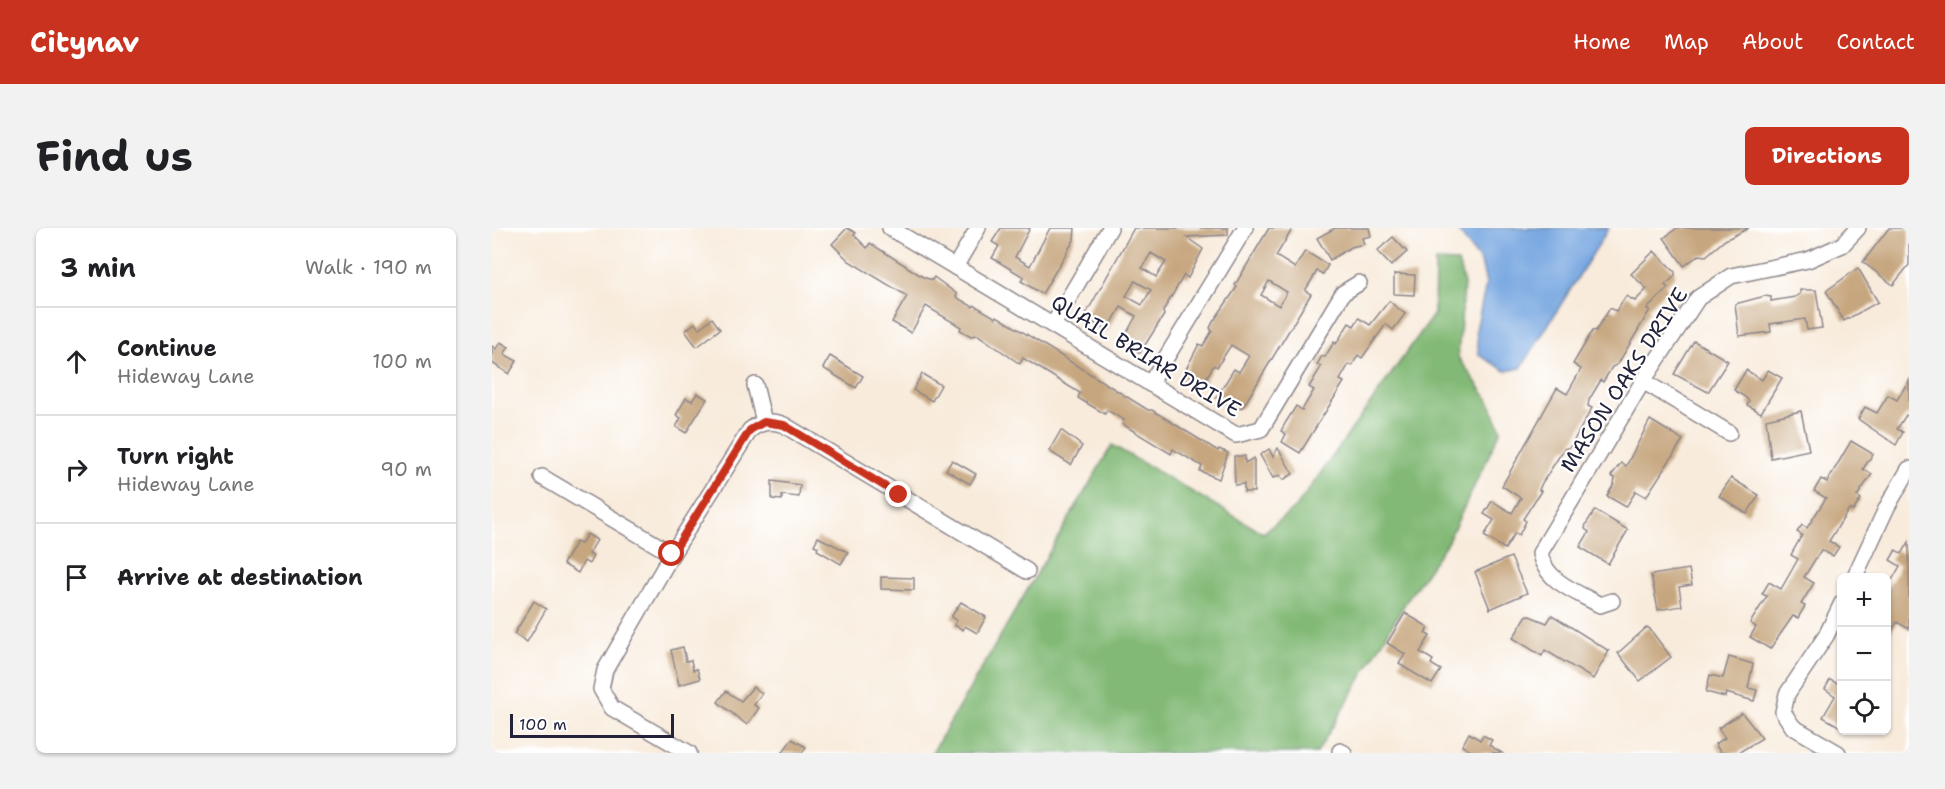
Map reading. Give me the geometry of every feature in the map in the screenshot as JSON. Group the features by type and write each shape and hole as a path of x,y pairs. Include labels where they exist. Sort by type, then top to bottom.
{"street":[{"name":"QUAIL BRIAR DRIVE","path":"890,228 1236,435 1261,429 1342,293 1359,283"},
{"path":"955,267 978,228"},
{"path":"1053,326 1110,228"},
{"path":"1150,384 1245,228"},
{"name":"MASON OAKS DRIVE","path":"1612,601 1600,605 1554,579 1543,565 1540,553 1643,381 1698,298 1731,276 1808,260 1842,245 1858,228"},
{"path":"1643,381 1730,433"},
{"path":"755,385 764,422"},
{"path":"689,753 612,708 601,689 605,670 672,554 750,430 764,422 784,425 1027,571"},
{"path":"1856,573 1887,507 1909,469"},
{"path":"542,477 672,554"},
{"path":"1837,613 1826,636 1787,694 1784,712 1793,727 1838,753"}],"green space":[{"path":"1435,261 1458,262 1464,284 1458,357 1488,399 1501,430 1448,541 1404,605 1317,753 932,753 1112,445 1263,533 1297,506 1434,314"}],"water":[{"path":"1456,228 1609,228 1521,368 1506,371 1479,355 1476,330 1486,284 1481,262"}],"building":[{"path":"847,228 856,233 854,235 867,248 870,243 923,277 932,280 934,277 957,294 956,297 996,318 997,316 1148,410 1152,410 1218,451 1219,449 1228,453 1219,479 1200,471 1202,466 1173,449 1171,454 1122,424 1124,420 1107,410 1105,414 1078,398 1080,393 1023,358 1020,364 978,335 971,336 960,330 961,327 926,306 911,333 892,322 907,296 849,261 832,244"},
{"path":"1001,228 1030,228 1015,257 1030,266 1050,228 1075,228 1074,240 1042,294 1021,281 1024,277 992,258 999,246 992,242"},
{"path":"1134,228 1228,228 1228,235 1186,237 1203,249 1188,278 1184,275 1163,311 1164,315 1140,353 1122,342 1136,316 1121,307 1107,331 1087,319 1086,314","holes":["1151,253 1166,262 1156,277 1142,268","1135,281 1151,290 1142,305 1126,296"]},
{"path":"1269,228 1293,228 1276,256 1295,268 1305,251 1328,265 1323,274 1317,271 1305,291 1311,294 1243,407 1236,410 1216,398 1234,369 1239,372 1249,356 1231,345 1217,367 1214,365 1200,388 1182,377 1199,344 1203,346 1212,331 1210,328 1213,322 1237,287 1235,285","holes":["1269,281 1287,292 1279,306 1261,295"]},
{"path":"1335,228 1369,228 1371,236 1362,238 1364,244 1351,247 1330,260 1317,238"},
{"path":"1677,228 1749,228 1725,240 1706,256 1699,255 1684,266 1664,238"},
{"path":"1889,228 1909,228 1909,265 1893,285 1863,262"},
{"path":"1393,237 1407,252 1391,266 1377,251"},
{"path":"1654,251 1675,272 1675,276 1665,285 1668,288 1647,309 1650,310 1618,364 1612,367 1603,382 1601,380 1589,400 1588,406 1592,408 1570,447 1564,449 1542,483 1539,490 1541,491 1523,519 1526,521 1519,535 1515,533 1505,549 1484,536 1494,520 1484,514 1492,501 1512,513 1521,498 1502,486 1557,388 1567,394 1581,369 1573,364 1593,330 1596,331 1610,308 1616,311 1626,296 1635,301 1647,289 1631,274"},
{"path":"1858,268 1878,302 1844,321 1826,291"},
{"path":"1394,274 1415,275 1414,295 1394,294"},
{"path":"1800,290 1816,290 1822,328 1807,330 1805,319 1770,324 1771,332 1739,336 1735,304 1765,296 1771,297 1771,301 1795,297 1800,294"},
{"path":"1389,301 1405,314 1393,330 1386,324 1362,358 1358,355 1352,366 1349,364 1340,380 1344,382 1300,453 1282,442 1286,434 1281,431 1286,422 1296,406 1302,410 1314,390 1309,387 1321,367 1317,365 1322,356 1325,357 1334,342 1336,344 1349,323 1354,326 1359,318 1370,325"},
{"path":"712,318 720,329 697,347 685,331 695,323 699,329"},
{"path":"1694,341 1728,361 1708,392 1674,374"},
{"path":"500,342 509,347 504,354 517,361 509,374 492,363 492,346 496,349"},
{"path":"830,356 863,376 856,388 823,368"},
{"path":"1746,370 1762,380 1768,370 1782,378 1761,413 1747,405 1749,401 1734,390"},
{"path":"922,374 941,385 932,401 913,390"},
{"path":"1909,380 1909,417 1906,415 1897,429 1903,432 1896,445 1858,419 1865,407 1877,413 1888,395 1897,400"},
{"path":"697,393 707,399 686,433 676,427 681,418 676,415 686,398 692,401"},
{"path":"1801,411 1809,450 1771,458 1766,419"},
{"path":"1650,420 1683,440 1646,497 1636,491 1626,507 1607,496 1614,484 1615,478 1611,476 1621,463 1626,466"},
{"path":"1061,430 1082,446 1071,465 1049,451"},
{"path":"1851,441 1873,454 1863,469 1872,474 1857,496 1861,499 1853,511 1849,509 1829,541 1839,547 1833,556 1821,550 1804,577 1814,583 1801,604 1805,606 1798,618 1793,616 1770,649 1750,637 1756,627 1750,623 1767,596 1762,594 1769,582 1781,589 1798,559 1791,555 1802,535 1797,532 1802,525 1807,528 1826,498 1814,491 1821,479 1827,482"},
{"path":"1278,448 1293,474 1283,480 1280,475 1273,478 1260,455 1269,449 1273,457"},
{"path":"1234,456 1245,456 1245,463 1254,458 1254,492 1244,492 1244,484 1235,485"},
{"path":"952,460 976,474 970,484 946,470"},
{"path":"1731,478 1759,495 1747,514 1719,496"},
{"path":"772,481 800,485 799,497 782,495 782,500 772,499"},
{"path":"1595,510 1628,530 1608,564 1580,547 1589,532 1585,529 1586,524"},
{"path":"587,534 597,540 589,554 593,556 589,564 584,561 578,573 563,564 576,542 581,544"},
{"path":"818,537 848,552 841,564 817,550 818,547 814,545"},
{"path":"1909,542 1909,629 1897,622 1891,632 1891,582 1900,566 1890,560 1896,550 1902,554"},
{"path":"1511,557 1527,593 1490,609 1475,572"},
{"path":"1689,569 1692,585 1679,587 1682,606 1658,610 1651,575"},
{"path":"881,577 914,578 914,590 881,589"},
{"path":"534,601 546,609 527,642 514,634"},
{"path":"961,602 986,617 977,633 965,626 963,630 954,625 957,621 951,617"},
{"path":"1405,613 1428,627 1425,633 1430,636 1420,652 1433,660 1431,664 1441,670 1432,684 1399,664 1405,654 1387,643"},
{"path":"1527,615 1547,623 1552,615 1609,651 1593,679 1545,650 1542,656 1513,638"},
{"path":"1646,628 1649,628 1671,657 1640,681 1618,653"},
{"path":"683,647 686,661 691,660 693,670 697,669 700,679 679,685 671,650"},
{"path":"1729,657 1753,664 1748,688 1757,690 1754,701 1726,693 1725,697 1706,692 1710,675 1723,678"},
{"path":"1830,680 1837,683 1837,725 1823,717 1835,696 1825,689"},
{"path":"753,687 762,693 754,705 759,708 747,725 718,702 726,691 741,701"},
{"path":"1742,713 1762,738 1738,753 1721,753 1715,744 1725,738 1718,728"},
{"path":"1469,733 1480,740 1483,735 1492,740 1489,745 1502,753 1474,753 1462,746"},
{"path":"792,739 806,747 802,753 782,753"}],"route":[{"path":"672,554 750,430 764,422 784,425 899,495"}]}
